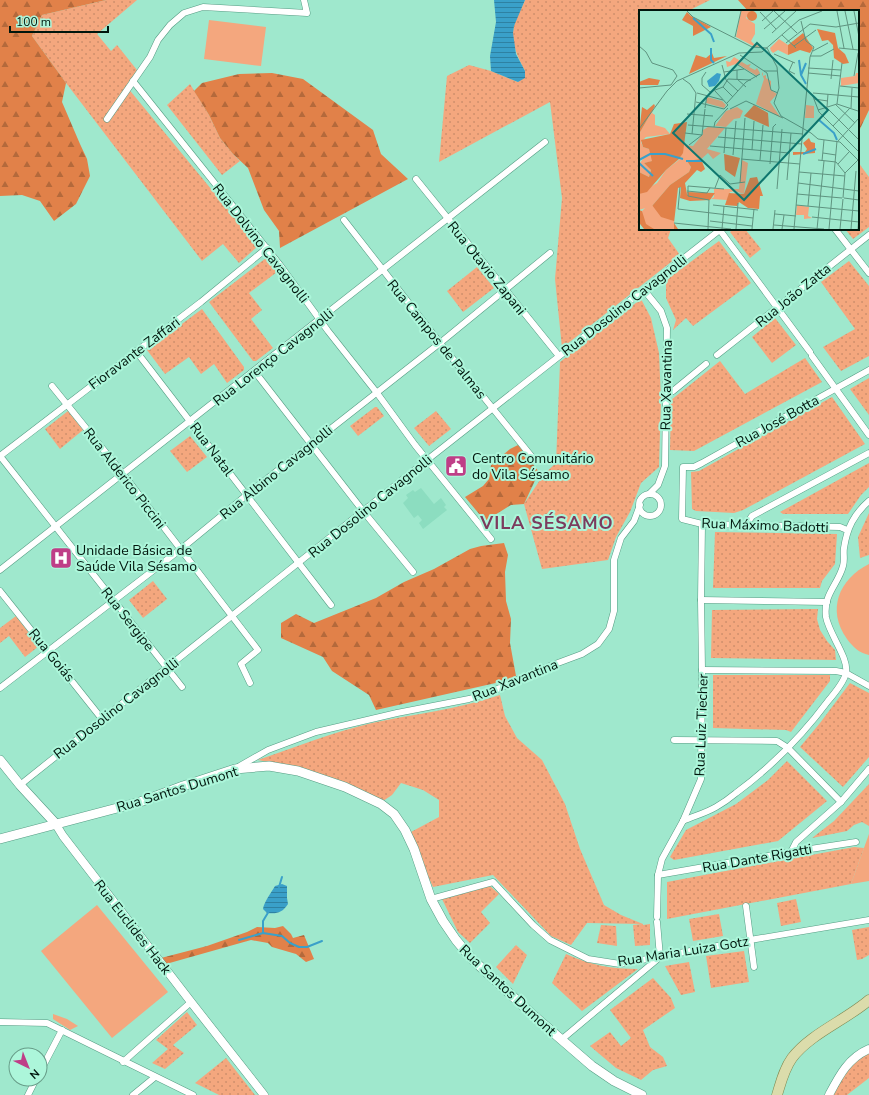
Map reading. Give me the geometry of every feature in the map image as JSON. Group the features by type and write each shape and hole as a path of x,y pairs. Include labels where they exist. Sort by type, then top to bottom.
{"main road":[{"name":"Rua Euclides Hack","path":"0,760 55,823"},
{"name":"Rua Santos Dumont","path":"0,839 22,834 55,823 140,802 235,769 269,766 298,771 345,787 381,804 394,814 405,830 414,849 431,899 443,921 472,959 561,1040 592,1066 614,1081 642,1095"},
{"path":"777,1095 783,1075 792,1058 806,1044 869,1000"}],"street":[{"path":"107,119 150,57 158,40 170,25 184,13 203,7 307,13 304,0"},
{"name":"Rua Dolvino Cavagnolli","path":"133,81 267,248 427,460 492,538"},
{"name":"Rua Lorenço Cavagnolli","path":"0,570 255,372 545,142"},
{"name":"Rua Otavio Zapani","path":"416,179 559,356"},
{"name":"Rua Campos de Palmas","path":"344,220 382,270 532,457"},
{"name":"Rua Dosolino Cavagnolli","path":"20,784 299,563 362,511 719,230"},
{"path":"721,230 869,435"},
{"path":"836,230 869,273"},
{"name":"Rua João Zatta","path":"718,356 869,234"},
{"name":"Fioravante Zaffari","path":"0,456 66,404 136,352 267,248"},
{"name":"Rua Albino Cavagnolli","path":"0,688 181,549 311,444 440,343 550,253"},
{"name":"Rua Xavantina","path":"644,290 661,311 667,328 665,466 658,484"},
{"name":"Rua Natal","path":"136,352 330,605"},
{"path":"673,391 706,364"},
{"name":"Rua José Botta","path":"682,519 683,467 694,467 702,463 869,370"},
{"path":"255,372 362,511 413,572"},
{"name":"Rua Alderico Piccini","path":"52,386 181,549 258,650 241,664 250,683"},
{"path":"746,525 752,516 869,452"},
{"name":"Rua Sergipe","path":"0,456 182,687"},
{"path":"634,521 643,497 649,494 658,484"},
{"path":"634,521 648,515 652,516 658,512 661,506 658,484"},
{"path":"649,494 655,496 659,500"},
{"path":"683,821 716,807 758,777 813,722 837,690 846,673 844,659 831,635 826,616 827,602 831,590 844,565 844,549 847,530 860,509 869,501"},
{"path":"640,505 642,512 648,515"},
{"name":"Rua Máximo Badotti","path":"682,519 702,524 840,527 847,530"},
{"name":"Rua Xavantina","path":"235,769 268,750 316,732 398,713 470,699 491,692 539,670 582,654 598,644 608,629 614,611 614,560 621,538 634,521"},
{"name":"Rua Luiz Tiecher","path":"660,957 657,919 658,875 662,859 683,821 700,779 702,524"},
{"name":"Rua Goiás","path":"0,591 102,719"},
{"path":"701,600 827,602"},
{"path":"702,670 836,671 846,673 869,686"},
{"path":"674,740 777,741 788,748 841,802"},
{"path":"791,852 796,842 841,802 869,769"},
{"name":"Rua Euclides Hack","path":"55,823 63,836 264,1095"},
{"name":"Rua Dante Rigatti","path":"658,875 856,842"},
{"name":"Rua Maria Luiza Gotz","path":"431,899 493,882 533,925 550,940 588,959 620,964 869,920"},
{"path":"746,906 754,967"},
{"path":"561,1040 660,957"},
{"path":"123,1062 191,1002"},
{"path":"0,1022 47,1023 123,1062 194,1095"},
{"path":"48,1057 62,1030"},
{"path":"829,1095 843,1069 853,1059 869,1049"},
{"path":"133,1095 155,1077"}],"shaded area":[{"path":"106,0 137,0 97,34 111,51 117,45 137,70 127,87 258,246 239,263 223,244 202,261 66,83 32,36 42,15"},
{"path":"525,0 710,0 690,10 639,10 639,230 671,230 668,238 680,255 562,348 555,279 562,198 550,102 439,162 447,76 469,65 491,71 518,82 525,71 515,50 513,32 516,19"},
{"path":"209,20 266,27 261,66 204,59"},
{"path":"190,84 209,115 220,138 240,161 222,175 167,105"},
{"path":"859,163 869,177 869,227 853,239 846,230 859,230"},
{"path":"733,230 746,230 761,249 750,258 730,232"},
{"path":"719,241 751,283 693,326 686,318 673,330 676,320 666,298 666,280"},
{"path":"266,258 277,272 249,293 262,310 251,319 273,348 256,361 253,361 209,302"},
{"path":"849,261 869,286 869,356 841,371 823,347 855,329 821,282"},
{"path":"477,267 494,288 463,312 447,291"},
{"path":"641,299 651,318 659,353 661,400 659,467 641,483 630,512 616,537 608,560 542,569 524,504 544,474 556,463 560,362"},
{"path":"202,309 244,367 244,370 227,383 214,364 201,374 189,357 165,374 147,350"},
{"path":"775,318 796,345 772,363 752,337"},
{"path":"805,358 822,382 694,451 670,450 671,400 720,361 745,394"},
{"path":"869,378 869,415 850,389"},
{"path":"832,397 865,444 743,510 734,513 696,511 692,509 691,472 699,471"},
{"path":"377,407 384,416 358,436 350,426"},
{"path":"68,411 83,430 60,449 45,429"},
{"path":"436,411 451,429 429,446 414,428"},
{"path":"190,436 207,457 187,472 170,451"},
{"path":"869,463 869,487 861,495 848,514 783,514 780,512"},
{"path":"421,488 434,504 441,498 446,505 444,507 447,510 423,529 419,523 422,520 418,515 414,518 403,503 408,498 406,495 413,490 415,492"},
{"path":"869,513 869,555 860,558 858,537"},
{"path":"715,532 837,534 835,564 822,581 820,588 713,588"},
{"path":"869,564 869,655 856,649 847,639 837,617 837,606 843,587 859,570"},
{"path":"153,581 167,599 143,618 129,600"},
{"path":"818,609 817,619 820,630 835,650 836,660 711,658 712,610"},
{"path":"16,616 39,646 25,657 9,636 0,643 0,628"},
{"path":"713,675 830,675 830,681 791,732 786,730 713,728"},
{"path":"850,683 869,693 869,757 843,787 800,747"},
{"path":"500,695 505,716 517,738 542,760 565,804 580,849 604,905 621,915 643,924 643,925 650,924 650,945 635,946 633,925 642,924 587,923 571,945 551,936 493,875 433,887 415,848 411,832 439,817 439,800 423,790 401,783 392,795 383,801 299,768 258,760 329,735 357,727 453,708"},
{"path":"787,761 827,801 778,841 674,860 670,857 686,830 736,804 768,780"},
{"path":"869,784 869,826 862,822 854,825 847,831 812,838 834,821"},
{"path":"869,834 869,881 851,884"},
{"path":"854,847 864,848 851,884 667,919 667,882"},
{"path":"490,886 499,894 481,912 490,923 470,943 458,932 442,899"},
{"path":"796,899 801,922 781,926 777,903"},
{"path":"97,905 168,992 112,1038 41,951"},
{"path":"719,914 723,936 693,941 689,919"},
{"path":"601,925 616,926 617,946 597,943"},
{"path":"869,927 869,955 857,960 852,930"},
{"path":"516,945 527,955 513,984 496,967"},
{"path":"744,951 749,982 711,988 706,956"},
{"path":"566,954 601,966 638,969 582,1011 552,983"},
{"path":"689,962 695,992 681,995 665,966"},
{"path":"653,978 671,998 675,1008 643,1030 650,1047 663,1057 667,1066 653,1070 641,1080 616,1068 590,1046 610,1032 621,1046 631,1038 610,1010"},
{"path":"187,1012 197,1025 173,1045 184,1053 165,1069 152,1063 168,1049 156,1040"},
{"path":"53,1014 67,1019 78,1026 70,1030 53,1019"},
{"path":"869,1053 869,1078 847,1095 833,1095 839,1081 855,1060"},
{"path":"226,1058 255,1095 219,1095 195,1083"}],"green space":[{"path":"0,0 106,0 42,15 32,36 66,83 62,102 87,159 90,176 76,204 54,221 40,201 22,195 0,196"},
{"path":"738,0 869,0 869,110 859,131 859,10 747,10"},
{"path":"272,73 303,79 373,130 381,154 408,179 280,248 279,231 264,210 248,168 233,154 220,138 209,115 194,91 202,83 239,74"},
{"path":"518,445 539,472 524,504 511,505 485,521 465,497 483,486 489,479 491,465 510,449"},
{"path":"504,543 508,555 505,572 506,601 511,619 510,643 516,676 500,682 376,710 369,695 332,671 323,657 281,638 281,623 296,614 314,623 376,598 404,582 434,569 470,549"},
{"path":"283,926 293,938 304,935 314,959 306,962 296,954 272,947 268,943 251,940 166,964 161,958 207,946 257,927 275,928"}],"water":[{"path":"494,0 525,0 514,26 513,33 516,54 525,71 525,78 518,82 491,71 490,56 496,22"},
{"path":"282,884 287,886 288,904 279,912 267,913 263,909 266,900 275,886"}],"waterway":[{"path":"279,887 282,877"},
{"path":"263,933 263,921 269,911"},
{"path":"239,940 263,933 282,936 290,943 299,947 307,947 322,941"}],"place":[{"name":"Centro Comunitário do Vila Sésamo","path":"456,466"},
{"name":"Unidade Básica de Saúde Vila Sésamo","path":"61,558"}],"district":[{"name":"VILA SÉSAMO","path":"547,523"}]}
